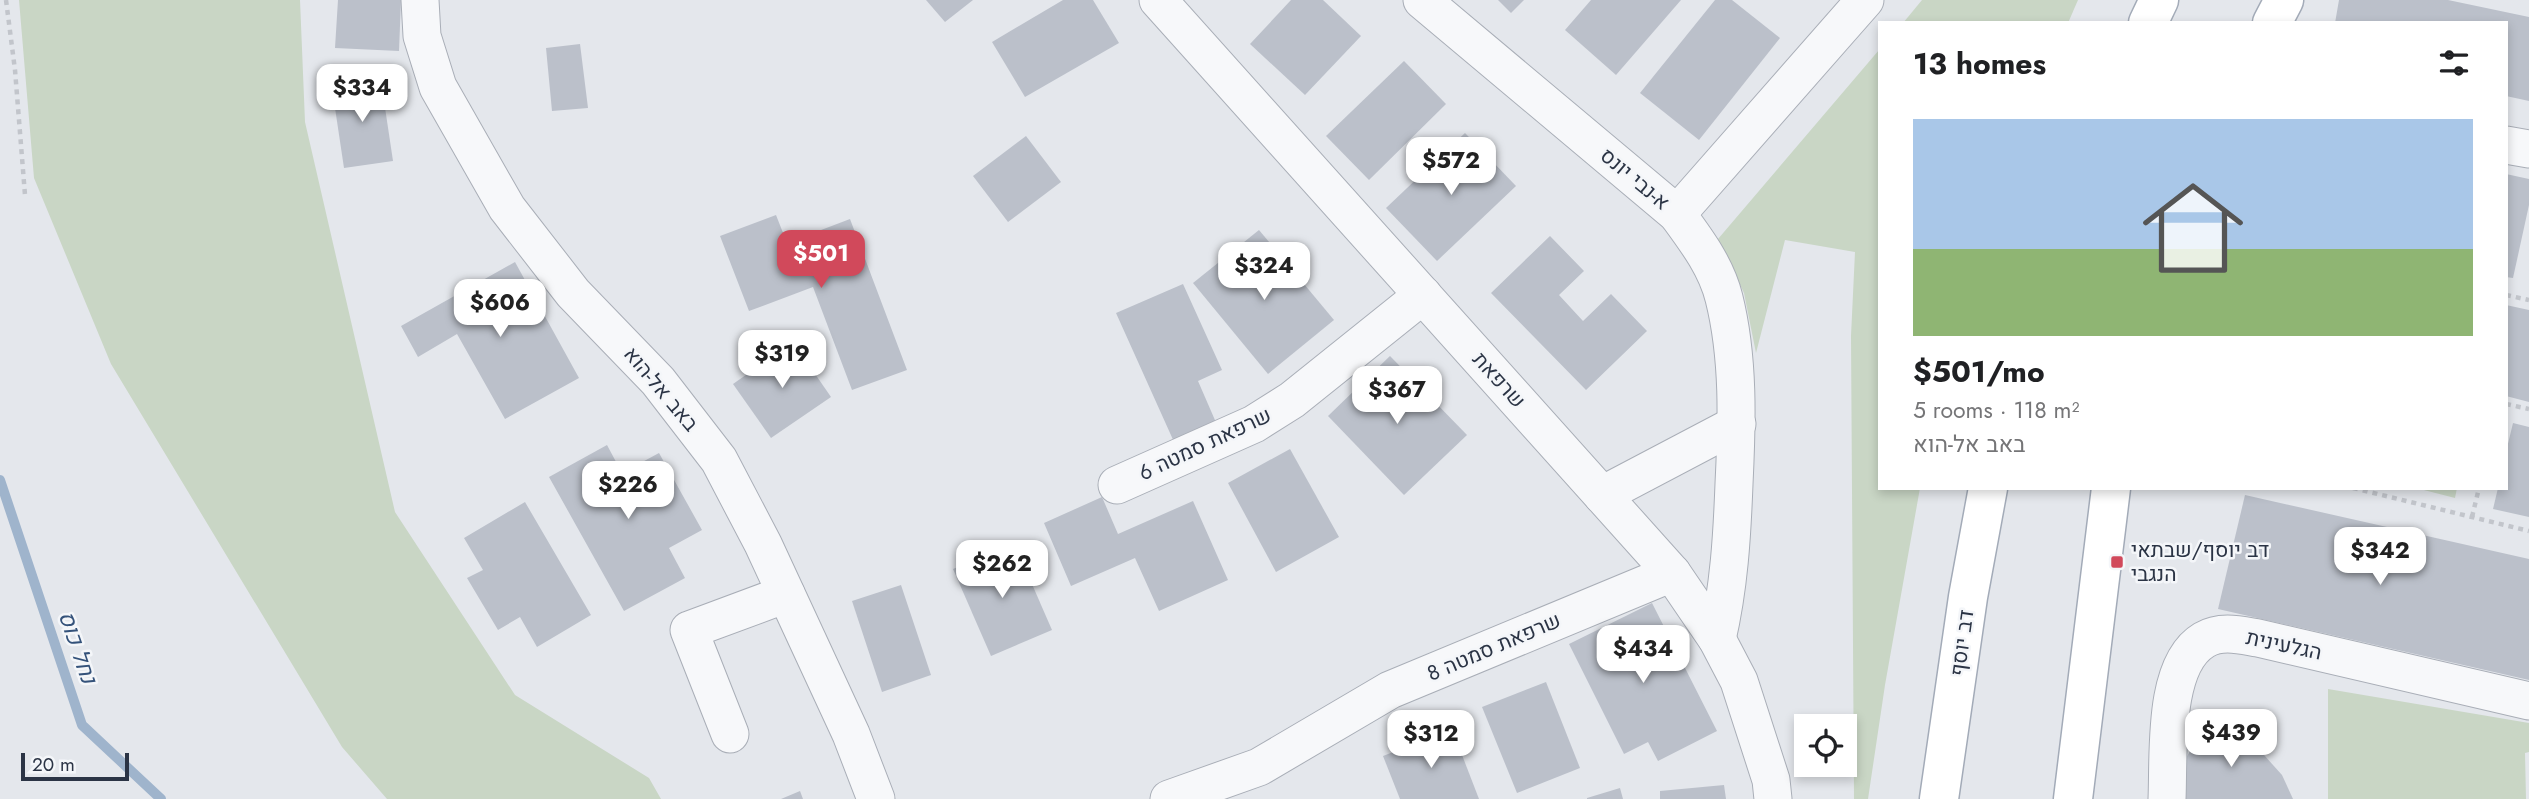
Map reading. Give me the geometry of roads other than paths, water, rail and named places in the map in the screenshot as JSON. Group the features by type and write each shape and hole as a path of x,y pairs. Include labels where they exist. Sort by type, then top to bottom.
{"main road":[{"path":"2149,21 2159,0"},
{"path":"2273,21 2284,0"},
{"name":"דב יוסף","path":"1939,799 1968,597 1987,490"},
{"path":"2073,799 2111,490"}],"street":[{"name":"באב אל-הוא","path":"420,0 422,36 438,87 507,208 573,293 659,381 719,460 786,594 851,734 876,799"},
{"name":"שרפאת","path":"1158,0 1672,573 1717,639 1739,681 1772,780 1773,799"},
{"name":"א-נבי יונס","path":"1422,0 1677,214 1704,251 1723,295 1732,345 1737,424 1731,557 1725,605 1717,639"},
{"path":"1677,214 1865,0"},
{"path":"2508,145 2529,149"},
{"name":"שרפאת סמטה 6","path":"1118,485 1254,424 1292,400 1423,295"},
{"path":"1602,495 1737,424"},
{"name":"שרפאת סמטה 8","path":"1169,799 1259,766 1390,690 1672,573"},
{"path":"730,734 689,630 786,594"},
{"name":"הגלעינית","path":"2167,799 2171,703 2179,674 2189,653 2205,639 2229,633 2258,638 2529,701"}],"waterway":[{"name":"נחל כוס","path":"0,480 82,725 161,799"}],"place":[{"name":"דב יוסף/שבתאי הנגבי","path":"2117,562"}]}
